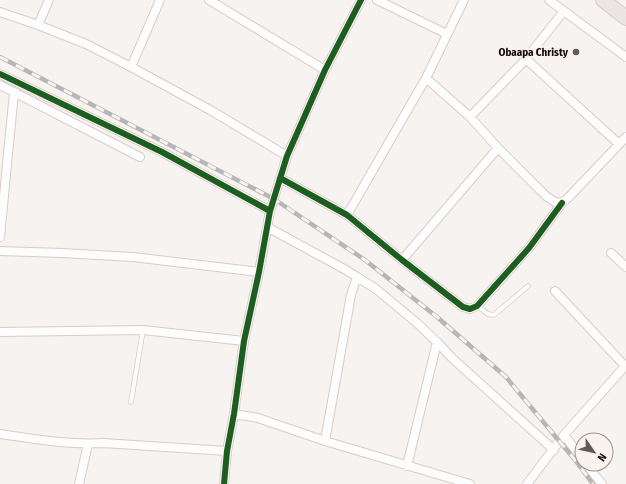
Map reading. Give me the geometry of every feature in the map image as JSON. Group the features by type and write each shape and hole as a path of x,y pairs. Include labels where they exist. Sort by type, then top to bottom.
{"highway":[{"path":"603,0 626,18"}],"street":[{"path":"38,25 49,0"},
{"path":"130,67 160,0"},
{"path":"209,0 325,70"},
{"path":"224,484 227,451 234,414 244,341 270,211 288,156 325,70 361,0"},
{"path":"377,0 447,34"},
{"path":"347,215 426,78 464,0"},
{"path":"549,0 626,57"},
{"path":"470,117 526,59 564,11"},
{"path":"0,12 86,44 212,111 288,156"},
{"path":"526,59 619,144"},
{"path":"0,74 162,152 270,211"},
{"path":"426,78 470,117 498,148 546,196 555,202 562,203"},
{"path":"0,85 140,157"},
{"path":"0,237 14,92"},
{"path":"280,178 347,215 402,260 463,307 470,310 477,306 529,248 562,203 626,137"},
{"path":"402,260 498,148"},
{"path":"267,227 346,270 376,289 437,342 453,359 554,450"},
{"path":"0,250 133,257 259,272"},
{"path":"611,253 626,267"},
{"path":"325,441 351,295 357,278"},
{"path":"527,484 564,435 625,366 555,291"},
{"path":"0,332 143,330 244,341"},
{"path":"407,466 437,342"},
{"path":"234,414 258,418 325,441 407,466 445,481 470,484"},
{"path":"0,434 69,443 103,443 227,451"},
{"path":"564,435 574,448"},
{"path":"79,484 88,444"},
{"path":"592,472 602,484"}],"lane":[{"path":"477,306 488,314 494,315 528,286"},
{"path":"131,402 143,330"}],"railway":[{"path":"0,57 274,199 365,260 437,317 506,377 593,484"}],"cycle path":[{"path":"224,484 227,451 234,414 244,341 270,211 287,156 325,70 361,0"},
{"path":"0,74 162,152 270,211"},
{"path":"280,178 347,215 463,307 470,309 477,306 529,248 562,203"}],"place":[{"name":"Obaapa Christy","path":"576,52"}]}
